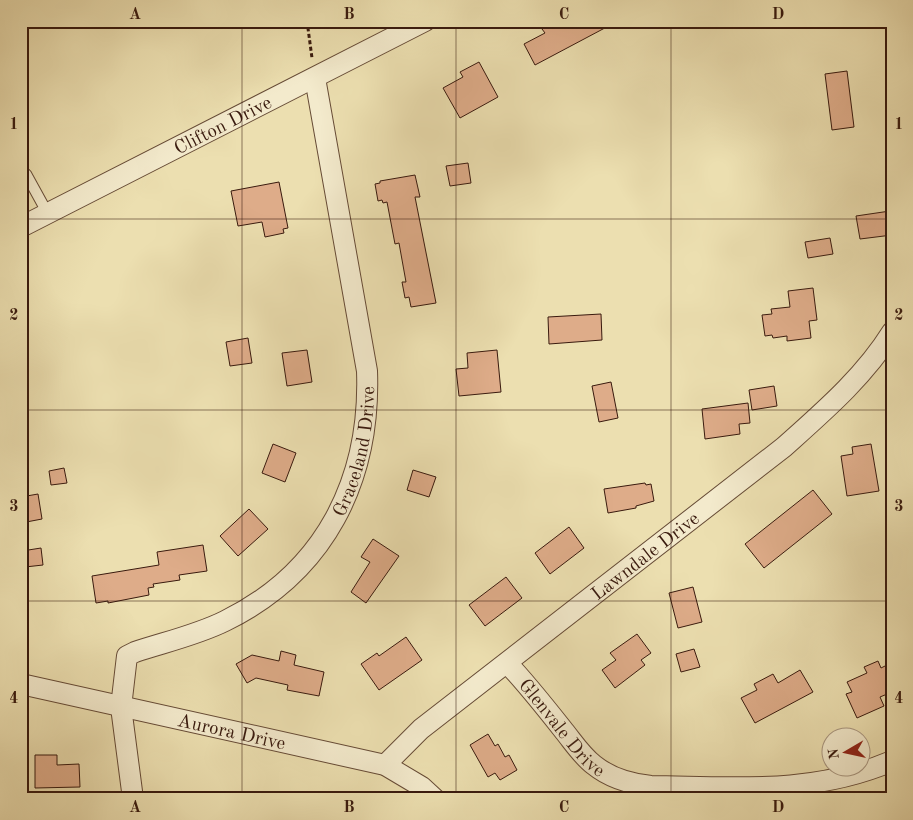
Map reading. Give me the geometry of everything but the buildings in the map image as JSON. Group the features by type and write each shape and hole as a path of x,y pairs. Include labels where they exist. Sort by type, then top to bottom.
{"street":[{"name":"Clifton Drive","path":"21,228 425,21"},
{"name":"Graceland Drive","path":"121,706 127,656 224,622 250,608 275,590 302,564 324,537 342,507 356,470 366,422 367,371 315,78"},
{"name":"Lawndale Drive","path":"385,766 421,729 784,447 826,410 859,376 892,332"},
{"name":"Glenvale Drive","path":"507,662 594,766 616,778 635,784 651,786 784,787 814,784 847,777 892,761"},
{"name":"Aurora Drive","path":"21,684 385,766 422,787 434,799"},
{"path":"121,706 133,799"}],"lane":[{"path":"21,177 26,174 48,214"}],"path":[{"path":"307,21 315,78"}]}
